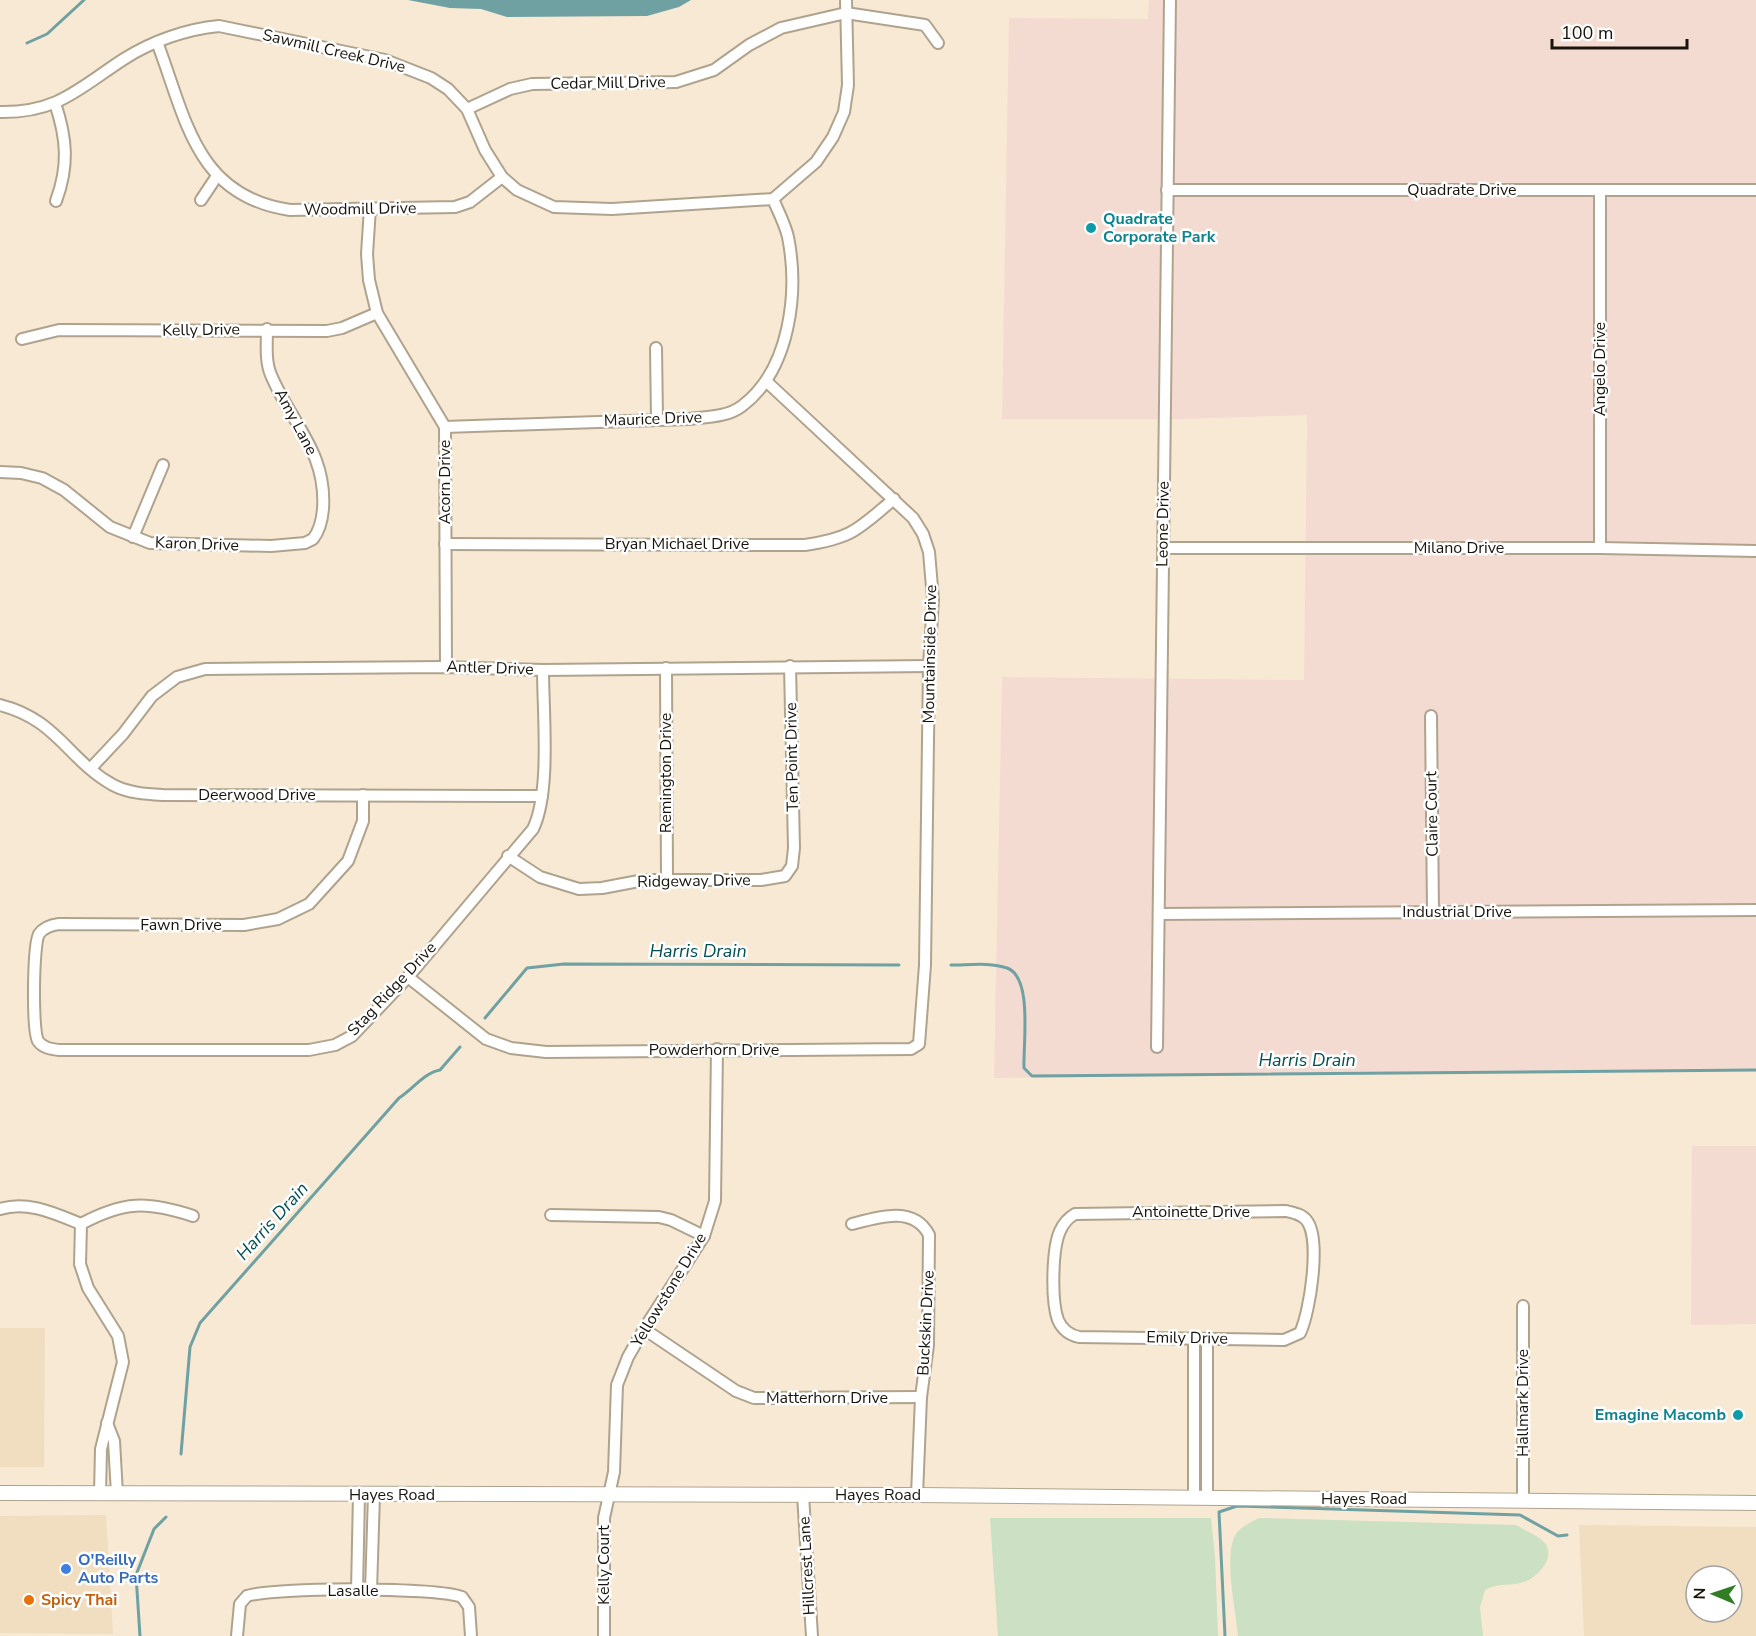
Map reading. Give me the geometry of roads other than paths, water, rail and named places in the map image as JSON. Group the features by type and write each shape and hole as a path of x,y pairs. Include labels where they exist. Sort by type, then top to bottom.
{"street":[{"path":"773,199 816,162 833,137 844,112 848,85 846,0"},
{"name":"Leone Drive","path":"1156,1047 1170,0"},
{"path":"846,14 925,25 938,43"},
{"name":"Cedar Mill Drive","path":"467,109 510,89 532,84 675,82 714,70 749,45 781,28 846,14"},
{"name":"Sawmill Creek Drive","path":"0,112 31,110 55,103 81,91 125,58 157,42 197,28 219,26 366,56 431,78 448,89 467,109 485,150 502,177 517,190 542,203 573,209 612,209 773,199"},
{"name":"Woodmill Drive","path":"157,42 196,145 217,177 231,189 268,207 290,210 455,207 470,202 502,177"},
{"path":"55,103 67,146 63,182 56,201"},
{"path":"201,200 217,177"},
{"name":"Quadrate Drive","path":"1167,190 1756,190"},
{"name":"Angelo Drive","path":"1600,190 1600,548"},
{"name":"Maurice Drive","path":"445,427 717,416 741,407 767,382 780,355 790,318 788,236 773,199"},
{"name":"Acorn Drive","path":"370,208 367,254 369,280 377,313 445,427 446,667"},
{"name":"Kelly Drive","path":"22,339 59,330 327,331 342,328 377,313"},
{"name":"Amy Lane","path":"267,329 270,374 315,454 320,472 324,496 322,519 318,532 313,539 305,543"},
{"path":"657,348 657,420"},
{"name":"Mountainside Drive","path":"767,382 913,518 923,534 929,552 933,599 929,666 926,922"},
{"path":"133,537 163,465"},
{"name":"Karon Drive","path":"0,472 21,473 42,478 64,489 110,527 150,543 271,546 305,543"},
{"name":"Bryan Michael Drive","path":"445,544 805,545 834,541 855,532 894,499"},
{"name":"Milano Drive","path":"1163,548 1600,548 1756,551"},
{"name":"Ten Point Drive","path":"790,666 794,848"},
{"name":"Antler Drive","path":"91,768 123,734 152,696 177,677 205,669 446,667 543,670 929,666"},
{"name":"Remington Drive","path":"666,668 666,879"},
{"name":"Stag Ridge Drive","path":"43,1046 58,1050 309,1050 334,1045 352,1036 408,977 533,829 538,818 542,796 543,670"},
{"name":"Deerwood Drive","path":"0,705 22,711 44,724 91,768 112,784 130,792 148,795 542,796"},
{"name":"Claire Court","path":"1431,716 1433,912"},
{"name":"Fawn Drive","path":"43,1046 35,1030 36,943 40,932 49,925 59,924 244,925 278,919 309,904 348,861 363,821 363,795"},
{"name":"Ridgeway Drive","path":"508,856 540,877 579,889 666,879 777,879 785,876 792,866 794,848"},
{"name":"Industrial Drive","path":"1159,914 1756,910"},
{"name":"Powderhorn Drive","path":"408,977 486,1040 511,1048 546,1052 717,1048 831,1051 911,1049 919,1044 926,922"},
{"name":"Yellowstone Drive","path":"609,1494 614,1472 617,1385 628,1357 704,1236 715,1202 717,1048"},
{"path":"0,1209 13,1205 46,1210 81,1224 106,1211 132,1204 162,1206 193,1216"},
{"name":"Antoinette Drive","path":"1089,1336 1071,1335 1058,1319 1054,1269 1057,1240 1067,1219 1075,1214 1095,1212 1286,1212 1302,1216 1307,1222 1314,1241 1309,1306 1305,1322 1300,1333 1284,1340"},
{"path":"551,1215 659,1217 671,1220 704,1236"},
{"name":"Buckskin Drive","path":"852,1224 877,1217 898,1216 917,1220 928,1235 928,1345 921,1397 918,1495"},
{"path":"81,1224 80,1264 88,1288 118,1336 123,1362 101,1449 100,1494"},
{"name":"Hallmark Drive","path":"1523,1306 1523,1499"},
{"name":"Matterhorn Drive","path":"645,1329 736,1391 754,1398 921,1397"},
{"name":"Emily Drive","path":"1089,1336 1284,1340"},
{"path":"1194,1338 1194,1410 1200,1498"},
{"path":"1200,1498 1206,1410 1207,1339"},
{"path":"1194,1410 1206,1410"},
{"path":"107,1422 114,1441 117,1494"},
{"name":"Hayes Road","path":"0,1492 358,1495 918,1495 1756,1503"},
{"name":"Kelly Court","path":"604,1636 604,1518 609,1494"},
{"path":"357,1591 358,1495"},
{"path":"372,1591 374,1495"},
{"name":"Hillcrest Lane","path":"803,1495 812,1636"},
{"name":"Lasalle","path":"237,1636 240,1605 244,1597 264,1592 357,1591 445,1593 462,1597 469,1607 471,1636"}],"water":[{"path":"408,0 691,0 679,7 647,16 507,17 481,9 450,8"}],"waterway":[{"path":"27,43 47,34 84,0"},
{"name":"Harris Drain","path":"485,1018 527,968 564,964 899,965"},
{"name":"Harris Drain","path":"951,965 994,965 1007,968 1015,974 1024,997 1024,1068 1032,1076 1756,1070"},
{"name":"Harris Drain","path":"181,1454 190,1347 200,1323 399,1098 424,1078 440,1070 460,1047"},
{"path":"1225,1636 1219,1512 1237,1506 1520,1515 1558,1536 1567,1535"},
{"name":"Harris Drain","path":"140,1636 136,1575 154,1529 166,1517"}],"place":[{"name":"Quadrate Corporate Park","path":"1091,228"},
{"name":"Emagine Macomb","path":"1738,1415"},
{"name":"O'Reilly Auto Parts","path":"66,1569"},
{"name":"Spicy Thai","path":"29,1600"}]}
